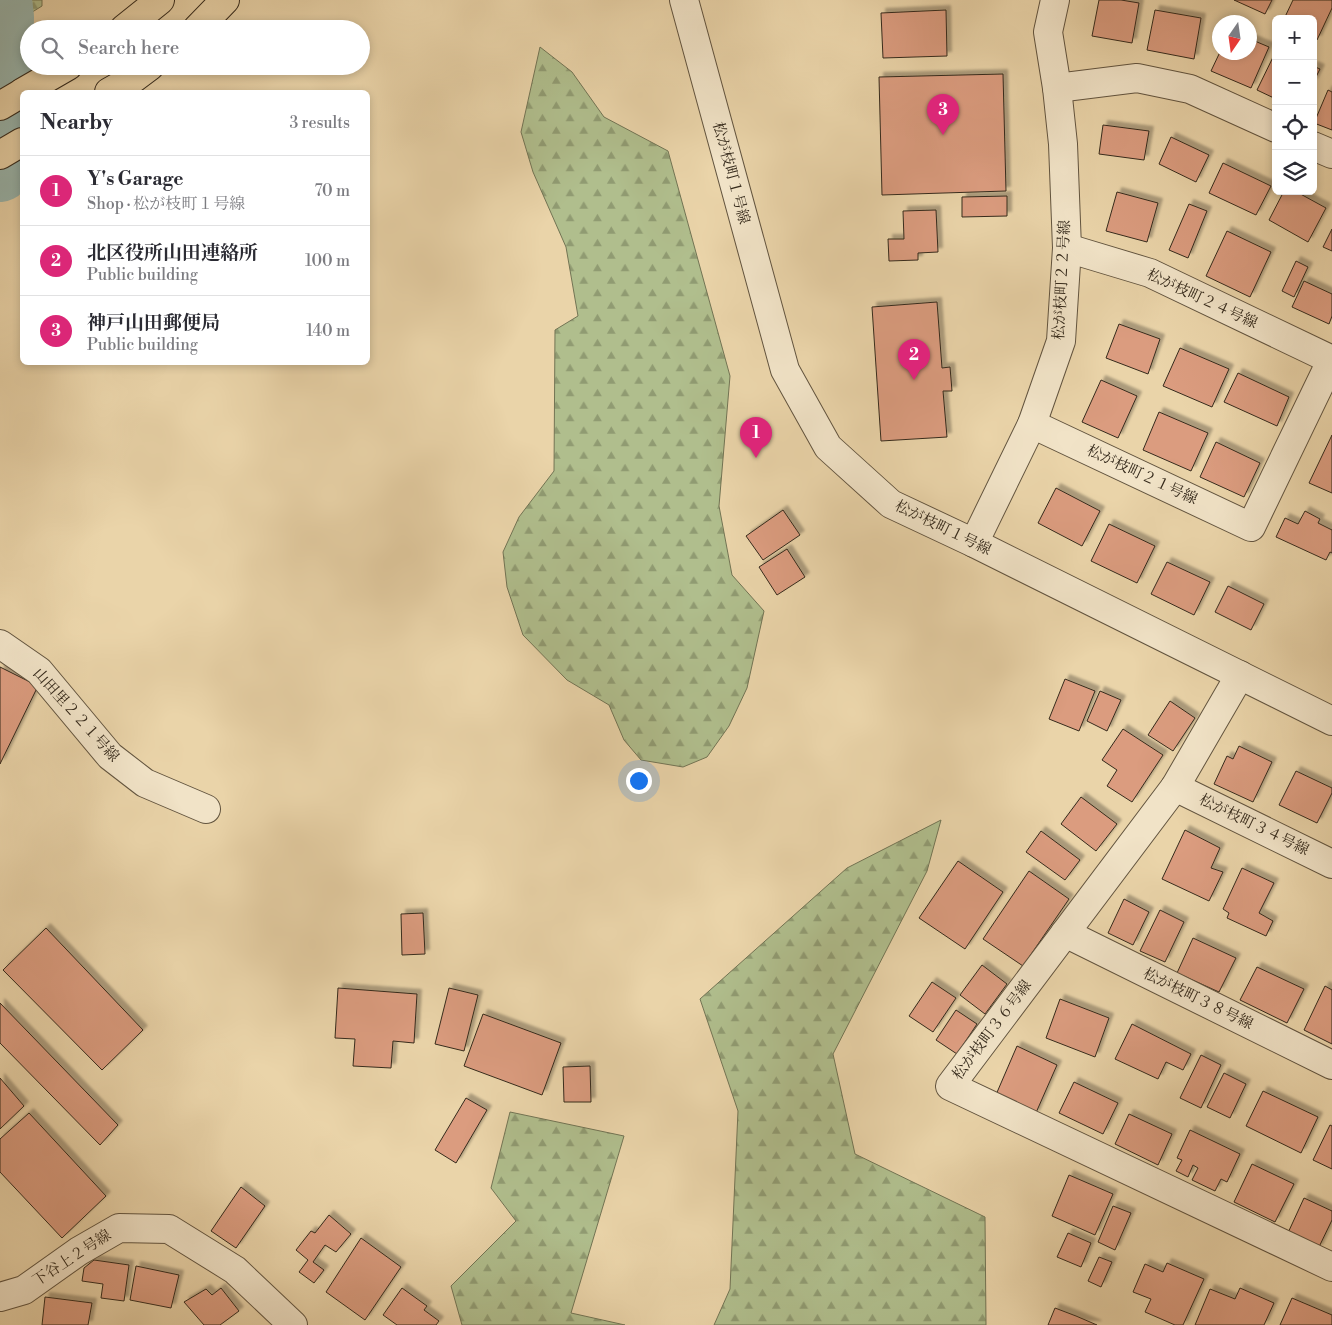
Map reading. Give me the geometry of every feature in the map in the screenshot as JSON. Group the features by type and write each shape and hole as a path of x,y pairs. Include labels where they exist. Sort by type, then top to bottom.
{"highway":[{"path":"135,20 160,0"},
{"path":"205,20 225,0"},
{"path":"28,90 54,75"},
{"path":"113,90 138,75"},
{"path":"0,106 20,95"},
{"path":"0,155 20,143"}],"street":[{"name":"松が枝町１号線","path":"684,0 785,370 828,447 891,504 974,543 1332,721"},
{"name":"松が枝町２２号線","path":"974,543 1032,424 1061,341 1067,248 1063,144 1048,32 1055,0"},
{"path":"1057,88 1138,78 1190,89 1272,126"},
{"path":"1317,148 1332,154"},
{"name":"松が枝町２４号線","path":"1067,248 1150,273 1332,360"},
{"name":"松が枝町２１号線","path":"1032,424 1251,527 1332,360"},
{"name":"山田里２２１号線","path":"0,644 39,671 110,756 145,783 206,809"},
{"name":"松が枝町３６号線","path":"1240,675 1175,786 950,1086 1332,1267"},
{"name":"松が枝町３４号線","path":"1175,786 1332,864"},
{"name":"松が枝町３８号線","path":"1065,933 1332,1066"},
{"name":"下谷上２号線","path":"0,1297 24,1290 79,1251 119,1228 169,1229 235,1270 293,1325"}],"green space":[{"path":"0,0 42,0 42,6 0,32"},
{"path":"540,47 572,72 604,117 668,151 730,376 719,506 732,575 764,611 747,688 729,726 707,757 683,767 641,760 624,740 609,705 567,680 523,635 507,587 503,552 519,517 554,471 555,330 578,316 566,247 533,172 521,132"},
{"path":"941,820 927,871 833,1054 855,1154 985,1217 986,1325 714,1325 730,1289 738,1111 700,999 847,868"},
{"path":"510,1112 624,1136 571,1313 625,1325 462,1325 451,1286 516,1221 491,1188"}],"building":[{"path":"1099,0 1121,0 1139,3 1132,43 1092,36"},
{"path":"1234,0 1272,0 1265,14"},
{"path":"1293,0 1332,0 1332,8 1317,40 1317,15 1286,15"},
{"path":"946,10 947,56 883,58 881,13"},
{"path":"1155,10 1201,18 1194,59 1147,50"},
{"path":"1257,42 1269,47 1251,88 1211,71 1216,60 1257,60"},
{"path":"1272,59 1272,97 1257,90"},
{"path":"1003,74 1006,191 882,195 879,77"},
{"path":"1328,90 1332,92 1332,130 1317,124 1317,116"},
{"path":"1103,125 1149,131 1144,160 1099,154"},
{"path":"1171,137 1209,155 1196,182 1159,164"},
{"path":"1223,163 1271,186 1256,215 1209,193"},
{"path":"1117,192 1158,203 1147,242 1106,231"},
{"path":"1282,195 1302,195 1326,208 1308,242 1269,220"},
{"path":"1007,196 1007,216 962,217 962,197"},
{"path":"1189,204 1207,211 1188,258 1169,250"},
{"path":"936,210 938,252 918,253 918,260 889,261 888,239 904,239 903,211"},
{"path":"1332,229 1332,251 1323,247"},
{"path":"1227,231 1271,252 1250,297 1206,276"},
{"path":"1296,261 1308,267 1294,297 1282,291"},
{"path":"1304,281 1332,294 1332,316 1329,324 1292,307"},
{"path":"937,302 942,368 950,367 952,391 943,391 947,437 881,441 872,307"},
{"path":"1119,324 1160,339 1148,374 1106,358"},
{"path":"1180,348 1229,369 1212,407 1163,386"},
{"path":"1238,373 1289,397 1277,426 1224,402"},
{"path":"1101,380 1137,396 1118,438 1082,422"},
{"path":"1159,412 1208,433 1191,471 1143,450"},
{"path":"1332,435 1332,493 1309,483"},
{"path":"1216,442 1260,463 1244,497 1200,477"},
{"path":"1056,488 1100,511 1082,546 1038,523"},
{"path":"783,510 800,535 763,560 746,536"},
{"path":"1305,511 1320,519 1318,523 1332,530 1332,553 1330,552 1326,560 1276,537 1285,518 1298,524"},
{"path":"1109,524 1155,546 1137,583 1091,561"},
{"path":"787,549 805,577 777,595 759,567"},
{"path":"1167,562 1210,582 1194,615 1151,594"},
{"path":"1228,586 1264,604 1251,630 1215,612"},
{"path":"0,667 38,686 0,764"},
{"path":"1065,679 1095,691 1079,731 1049,719"},
{"path":"1100,691 1121,700 1107,731 1087,721"},
{"path":"1170,701 1195,718 1173,751 1148,735"},
{"path":"1123,729 1163,755 1132,802 1107,786 1117,770 1102,760"},
{"path":"1239,746 1272,762 1253,802 1214,784 1227,756 1233,759"},
{"path":"1296,771 1332,788 1332,793 1317,823 1279,805"},
{"path":"1081,797 1117,824 1096,851 1061,824"},
{"path":"1185,830 1220,848 1211,868 1223,872 1209,901 1162,879"},
{"path":"1041,831 1080,860 1065,880 1026,852"},
{"path":"958,861 1003,892 965,949 919,918"},
{"path":"1242,868 1274,883 1259,913 1273,921 1266,936 1227,918 1229,913 1223,909"},
{"path":"1029,871 1069,899 1023,966 983,939"},
{"path":"1124,899 1149,912 1133,945 1108,933"},
{"path":"1160,910 1184,922 1165,962 1140,951"},
{"path":"423,913 425,954 402,955 401,914"},
{"path":"46,928 143,1030 102,1070 3,970"},
{"path":"1193,938 1236,958 1219,992 1177,973"},
{"path":"982,965 1007,984 985,1014 960,995"},
{"path":"1257,967 1304,989 1287,1023 1240,1000"},
{"path":"932,982 956,998 933,1032 909,1016"},
{"path":"1325,986 1332,990 1332,1044 1304,1030"},
{"path":"338,988 417,994 414,1043 393,1041 391,1068 353,1066 355,1039 335,1038"},
{"path":"449,988 478,995 464,1051 435,1044"},
{"path":"1060,999 1109,1018 1095,1057 1046,1038"},
{"path":"0,1003 118,1125 100,1145 0,1043"},
{"path":"956,1010 977,1024 957,1054 936,1040"},
{"path":"483,1014 561,1043 542,1095 464,1066"},
{"path":"1132,1024 1191,1054 1183,1070 1166,1062 1158,1079 1115,1059"},
{"path":"1017,1046 1057,1065 1035,1115 995,1097"},
{"path":"1201,1055 1221,1065 1201,1108 1180,1098"},
{"path":"590,1066 591,1102 564,1102 563,1067"},
{"path":"1224,1073 1246,1084 1230,1118 1207,1107"},
{"path":"0,1078 24,1106 0,1129"},
{"path":"1074,1082 1118,1103 1103,1134 1059,1113"},
{"path":"1263,1091 1318,1117 1301,1153 1246,1126"},
{"path":"466,1098 487,1110 456,1163 435,1150"},
{"path":"29,1113 106,1196 62,1238 0,1172 0,1139"},
{"path":"1129,1114 1172,1134 1158,1165 1115,1144"},
{"path":"1330,1125 1332,1126 1332,1169 1313,1160"},
{"path":"1190,1130 1240,1154 1227,1182 1221,1179 1215,1191 1192,1180 1198,1168 1193,1165 1188,1177 1176,1171 1182,1160 1177,1158"},
{"path":"1252,1164 1294,1184 1275,1222 1234,1202"},
{"path":"1069,1175 1113,1194 1095,1235 1052,1216"},
{"path":"241,1187 265,1206 236,1248 211,1231"},
{"path":"1304,1198 1332,1211 1332,1220 1318,1249 1287,1235"},
{"path":"1113,1206 1131,1213 1115,1250 1098,1242"},
{"path":"329,1215 351,1234 336,1252 325,1245 313,1262 324,1270 314,1283 299,1272 308,1260 296,1250 311,1231 315,1233"},
{"path":"1068,1233 1091,1243 1081,1267 1057,1257"},
{"path":"361,1238 401,1267 365,1320 326,1292"},
{"path":"1099,1257 1112,1262 1101,1287 1088,1281"},
{"path":"94,1260 129,1265 124,1301 101,1298 103,1284 82,1281 84,1268"},
{"path":"1167,1263 1204,1279 1183,1325 1175,1325 1145,1312 1151,1299 1133,1292 1145,1264 1163,1272"},
{"path":"136,1266 179,1275 171,1308 130,1300"},
{"path":"221,1288 239,1311 220,1325 204,1325 184,1302 206,1289 212,1295"},
{"path":"402,1288 427,1306 424,1310 439,1321 436,1325 397,1325 383,1315"},
{"path":"1240,1288 1274,1303 1264,1325 1195,1325 1210,1289 1235,1299"},
{"path":"45,1297 92,1303 88,1325 42,1325"},
{"path":"1292,1298 1332,1315 1332,1325 1280,1325"},
{"path":"1055,1308 1076,1316 1097,1325 1048,1325"}],"waterway":[{"path":"0,172 4,17 2,0"}],"place":[{"name":"神戸山田郵便局","path":"943,135"},
{"name":"北区役所山田連絡所","path":"914,380"},
{"name":"Y's Garage","path":"756,458"}]}
